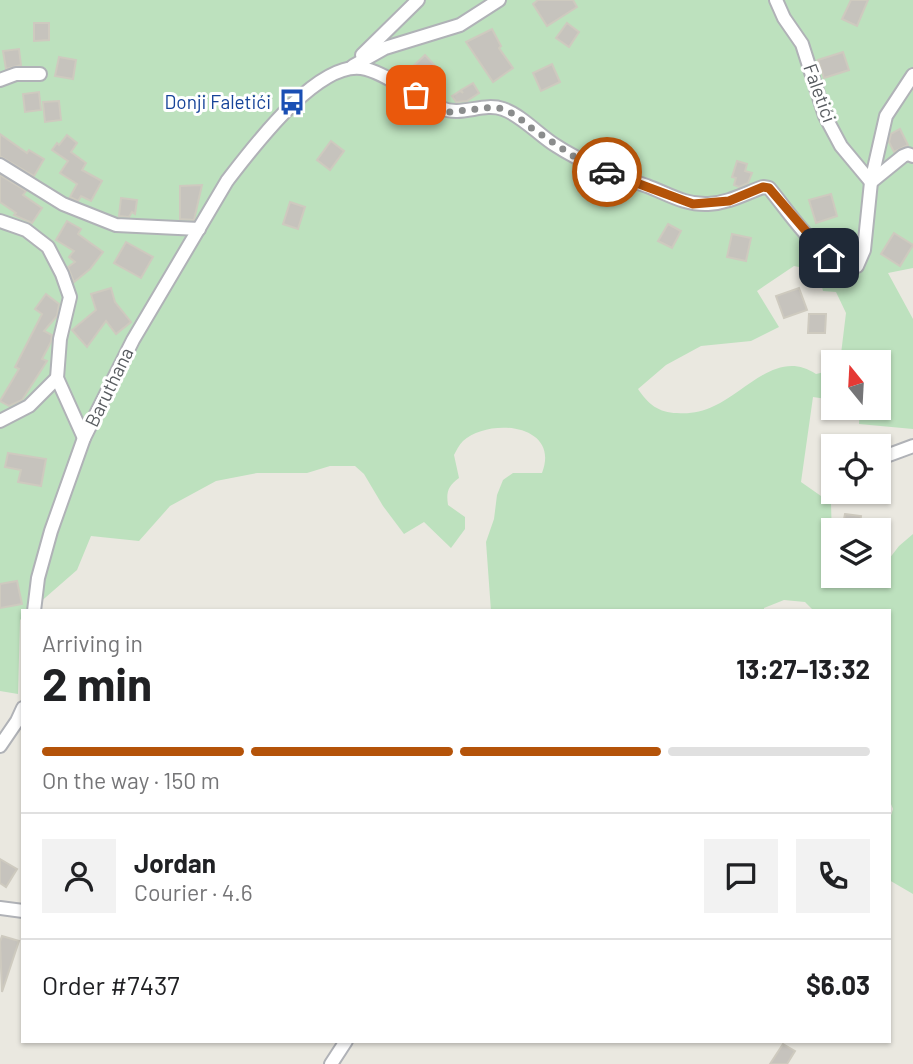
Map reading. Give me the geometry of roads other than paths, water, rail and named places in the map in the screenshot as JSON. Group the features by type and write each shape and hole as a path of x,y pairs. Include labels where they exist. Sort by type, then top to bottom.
{"street":[{"path":"350,68 418,0"},
{"path":"350,68 385,48 460,25 499,0"},
{"name":"Faletići","path":"776,0 784,18 803,44 825,116 841,146 871,182"},
{"path":"350,68 364,68 381,75 450,112 494,107 504,109 579,160 693,204 729,201 763,187 769,188 829,258 849,267 857,266 864,250 871,182 886,116 913,75"},
{"name":"Baruthana","path":"34,609 38,578 51,531 84,438 133,340 227,181 272,123 315,86 339,71 350,68"},
{"path":"0,80 16,74 40,74"},
{"path":"871,182 903,156 913,156"},
{"path":"0,165 63,204 116,225 199,229"},
{"path":"0,221 26,230 48,247 66,285 70,297 60,340 57,378 84,438"},
{"path":"0,421 29,406 57,378"},
{"path":"891,454 913,446"},
{"path":"0,746 21,712"},
{"path":"0,908 21,911"},
{"path":"331,1064 345,1043"}],"place":[{"name":"Donji Faletići","path":"292,102"}]}
